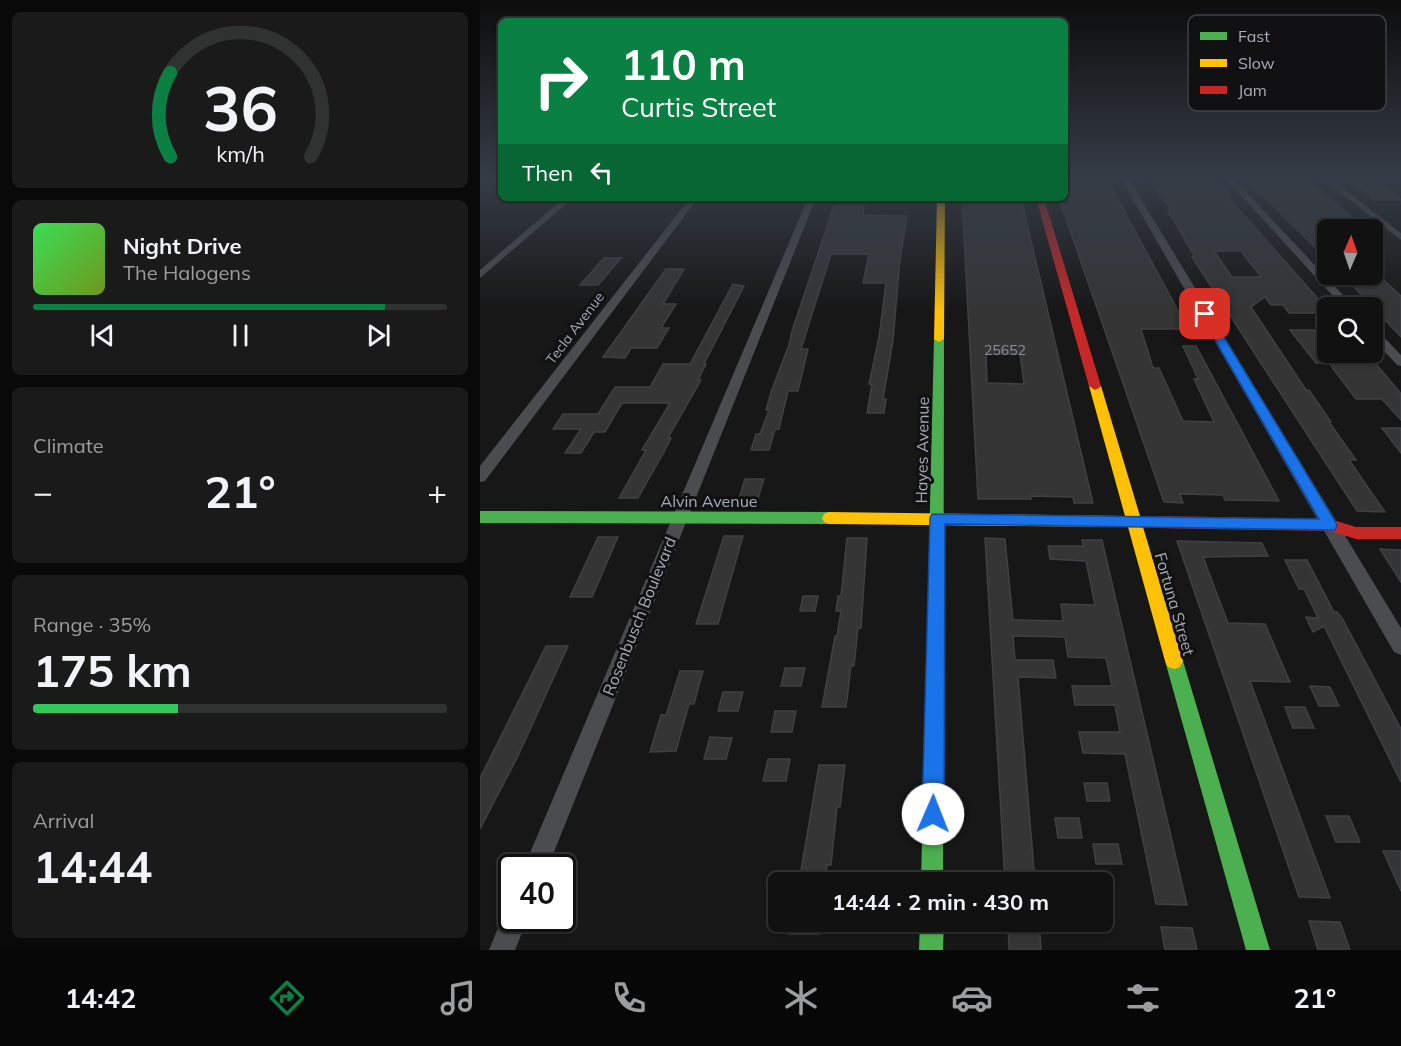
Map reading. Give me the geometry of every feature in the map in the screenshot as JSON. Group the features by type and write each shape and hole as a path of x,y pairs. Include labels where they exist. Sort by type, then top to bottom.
{"street":[{"path":"480,275 540,223"},
{"name":"Tecla Avenue","path":"480,477 675,223"},
{"name":"Rosenbusch Boulevard","path":"541,854 802,223"},
{"name":"Hayes Avenue","path":"932,872 941,223"},
{"name":"Fortuna Street","path":"1047,223 1258,950"},
{"path":"1151,223 1401,646"},
{"path":"1271,223 1340,297"},
{"path":"1384,223 1401,237"},
{"path":"1383,343 1401,362"},
{"name":"Alvin Avenue","path":"480,517 938,518 1330,525 1356,532 1401,533"},
{"path":"502,950 509,932"},
{"path":"931,950 932,932"}],"building":[{"path":"828,223 906,223 900,259 893,341 883,399 886,399 884,413 867,413 872,384 869,384 879,337 886,283 863,283 869,254 831,254 801,349 808,349 798,391 788,391 779,429 775,429 769,450 751,450 756,434 760,434 769,410 766,410 771,392"},
{"path":"963,223 1027,223 1093,503 1074,503 1073,497 1030,496 1031,499 978,499","holes":["986,354 1020,354 1024,384 987,383"]},
{"path":"1068,223 1131,223 1187,329 1141,329 1153,368 1159,368 1183,421 1214,422 1194,379 1198,379 1183,346 1196,346 1279,501 1225,500 1223,495 1180,494 1183,503 1164,502"},
{"path":"1175,223 1251,223 1317,298 1317,313 1289,313 1283,305 1271,305 1265,297 1251,307 1356,460 1349,460 1385,512 1357,511 1192,257 1195,257","holes":["1214,251 1241,251 1261,277 1232,277"]},
{"path":"1291,223 1317,223 1317,230 1313,230 1317,233 1317,249"},
{"path":"604,258 621,258 598,285 580,285"},
{"path":"666,269 684,269 663,304 676,304 661,328 669,328 657,348 631,348 625,358 603,357"},
{"path":"1383,280 1401,296 1401,337 1383,318 1383,297 1364,297 1352,285 1383,285"},
{"path":"733,284 744,286 704,364 706,364 698,380 701,380 668,438 671,438 665,450 638,498 619,498 646,450 642,450 670,403 622,403 605,432 594,432 581,453 565,453 581,429 553,429 563,414 598,414 615,387 650,387 663,364 690,364"},
{"path":"1290,330 1314,330 1317,334 1316,363"},
{"path":"1329,363 1375,363 1401,394 1401,420 1382,399 1356,399"},
{"path":"1382,428 1401,428 1401,453"},
{"path":"745,479 764,479 758,498 739,498"},
{"path":"724,536 743,536 718,624 696,624"},
{"path":"598,537 618,537 592,597 570,597"},
{"path":"847,538 867,538 861,628 858,628 846,707 822,707 841,611 836,611 838,596 841,596"},
{"path":"985,538 1005,539 1013,620 1063,621 1061,604 1095,605 1086,561 1050,559 1048,546 1083,546 1082,540 1102,540 1187,905 1156,904 1125,754 1083,753 1079,732 1120,732 1115,705 1075,705 1072,686 1112,686 1106,658 1068,657 1065,637 1013,636 1015,660 1053,660 1056,678 1018,677 1034,872 1004,872"},
{"path":"1177,541 1262,543 1268,556 1203,557 1228,623 1265,624 1290,682 1250,681 1330,898 1299,897"},
{"path":"1380,549 1401,550 1401,582"},
{"path":"1285,560 1307,560 1334,612 1342,618 1401,729 1401,782 1324,626 1313,632 1306,617 1318,618 1304,589 1299,589"},
{"path":"803,596 818,596 815,611 800,611"},
{"path":"546,646 568,646 518,756 480,829 480,778"},
{"path":"785,668 805,668 801,686 781,686"},
{"path":"680,671 703,671 694,704 689,704 676,751 650,752 661,715 666,715"},
{"path":"1310,686 1330,687 1339,706 1319,706"},
{"path":"723,692 743,692 738,711 718,711"},
{"path":"1285,707 1305,707 1314,728 1293,728"},
{"path":"775,711 796,711 792,732 771,732"},
{"path":"710,737 732,738 726,759 704,759"},
{"path":"768,759 790,759 786,781 763,781"},
{"path":"819,765 845,765 840,807 837,807 831,865 827,865 826,872 801,872"},
{"path":"1084,783 1107,783 1110,801 1087,801"},
{"path":"1326,816 1349,816 1360,842 1336,842"},
{"path":"1055,818 1079,818 1082,838 1058,838"},
{"path":"1093,844 1118,844 1122,864 1096,864"},
{"path":"1383,851 1401,851 1401,891"},
{"path":"1309,921 1340,922 1350,950 1318,950"},
{"path":"1161,927 1192,928 1197,950 1165,950"},
{"path":"788,932 820,932 820,934 788,934"},
{"path":"1008,932 1040,932 1041,950 1009,950"}],"traffic: fast":[{"path":"932,872 939,339"},
{"path":"480,517 829,518"},
{"path":"1174,661 1258,950"},
{"path":"931,950 932,932"}],"traffic: slow":[{"path":"939,339 941,223"},
{"path":"1095,386 1174,661"},
{"path":"829,518 1157,522"}],"traffic: jam":[{"path":"1047,223 1095,386"},
{"path":"1157,522 1330,525 1356,533 1401,533"}],"route":[{"path":"933,814 938,518 1330,525 1205,314"}]}
